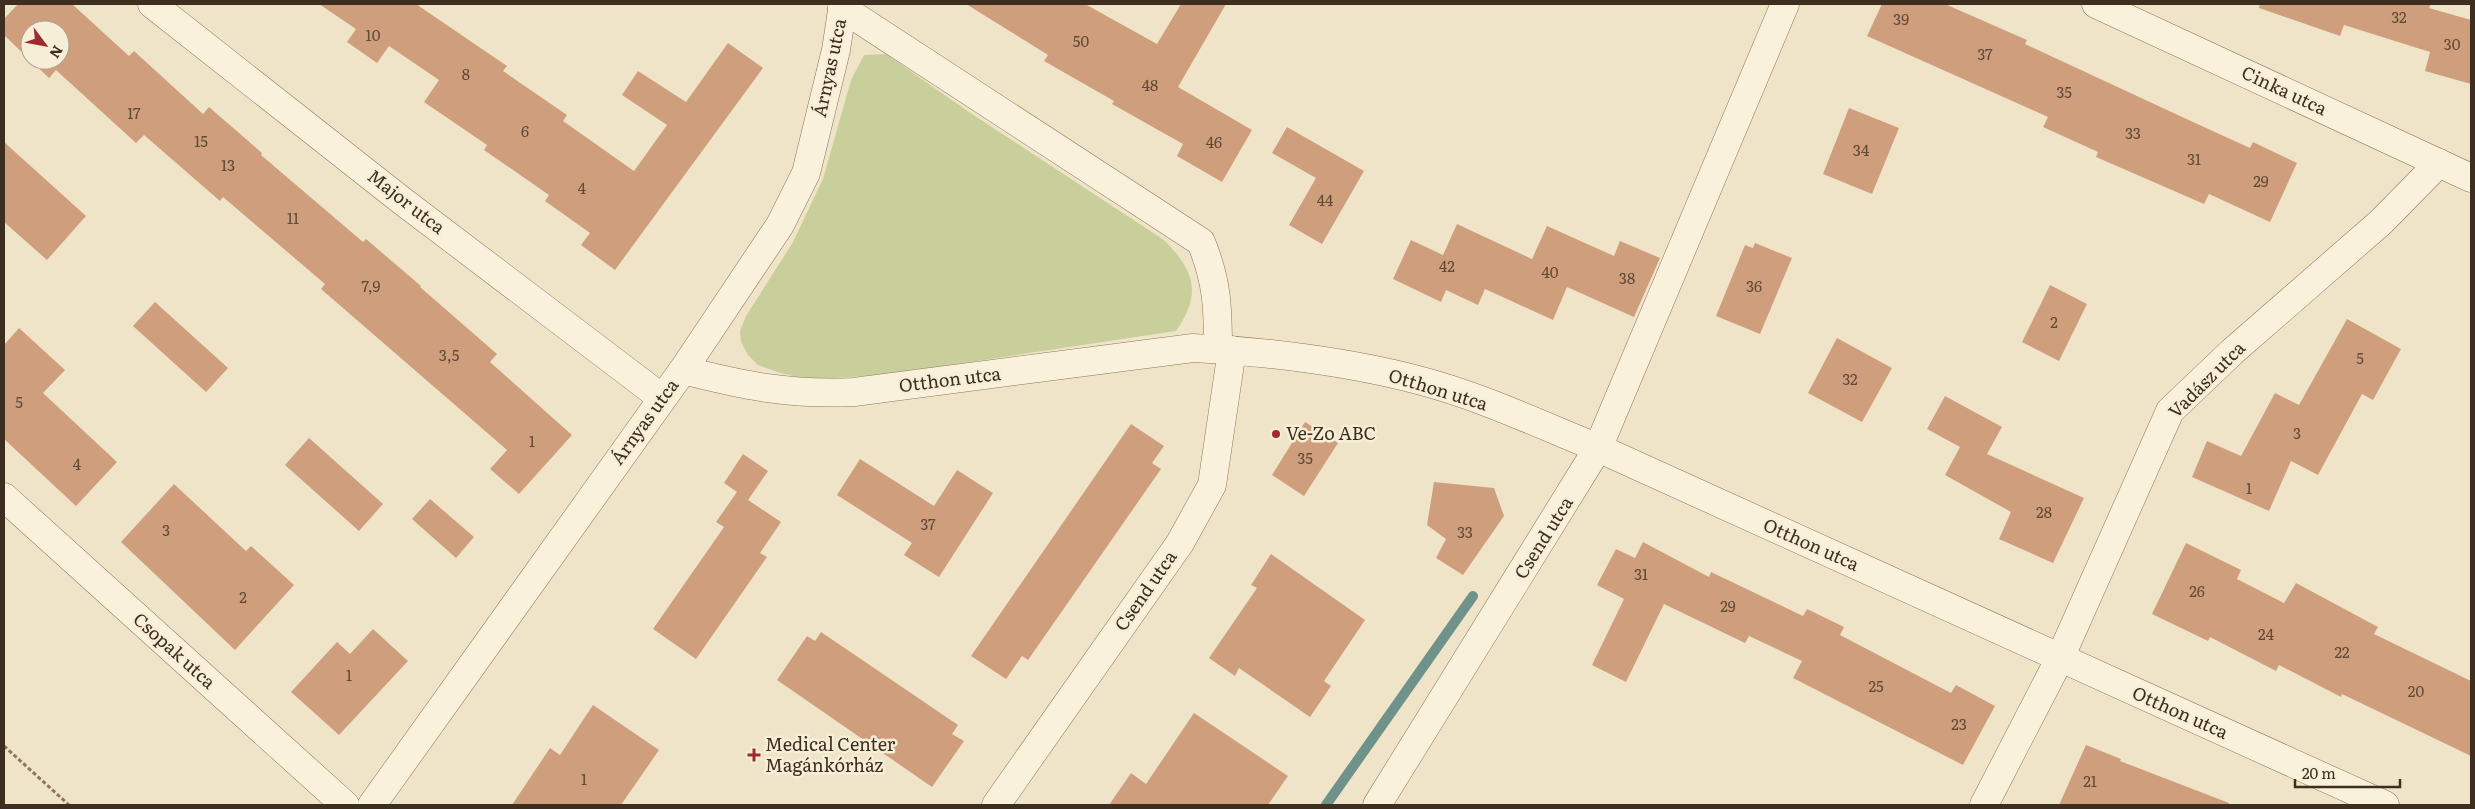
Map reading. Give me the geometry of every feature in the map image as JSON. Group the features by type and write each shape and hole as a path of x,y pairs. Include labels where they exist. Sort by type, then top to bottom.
{"street":[{"name":"Major utca","path":"152,4 401,200 662,398"},
{"name":"Csend utca","path":"1377,805 1598,448 1785,4"},
{"name":"Cinka utca","path":"2096,4 2471,178"},
{"name":"Árnyas utca","path":"372,805 662,398 684,370 780,225 806,172 836,50 842,6"},
{"path":"842,6 1201,242 1212,269 1225,350"},
{"name":"Vadász utca","path":"1984,805 2060,658 2170,411 2233,351 2381,222 2439,163"},
{"name":"Otthon utca","path":"684,370 748,386 815,394 854,392 1193,348 1225,350 1348,366 1418,380 1474,398 1598,448 2385,805"},
{"name":"Csend utca","path":"996,805 1180,543 1212,485 1225,350"},
{"name":"Csopak utca","path":"4,496 345,805"}],"path":[{"path":"4,746 69,805"}],"green space":[{"path":"886,54 966,110 1164,240 1183,262 1191,283 1192,294 1189,306 1176,331 890,374 836,378 801,378 758,365 748,355 741,342 740,331 746,316 793,242 823,179 851,80 864,55"}],"building":[{"path":"18,4 72,4 129,56 134,51 203,114 209,107 262,153 261,155 363,242 366,239 421,286 497,354 490,362 572,435 519,494 490,469 507,450 321,289 325,284 223,197 220,201 144,135 136,143 56,70 70,70 70,20 20,20 20,50 4,35 4,19"},
{"path":"319,4 416,4 507,66 503,71 567,115 563,121 634,171 667,125 622,95 638,71 686,102 728,43 763,68 615,270 581,245 590,233 545,201 549,195 484,150 487,145 424,102 439,80 389,46 377,63 347,42 356,29"},
{"path":"966,4 1085,4 1157,44 1181,4 1226,4 1178,87 1252,130 1222,182 1177,156 1183,144 1112,104 1114,101 1044,61 1048,55"},
{"path":"1882,4 1945,4 2027,40 2025,44 2250,148 2253,142 2297,163 2270,222 2209,194 2204,204 2096,157 2098,152 2043,127 2048,117 1867,36"},
{"path":"2260,4 2431,4 2429,8 2471,20 2471,84 2425,71 2430,52 2344,25 2340,36 2259,8"},
{"path":"41,70 56,70 49,78"},
{"path":"1849,108 1899,128 1872,194 1823,174"},
{"path":"1287,127 1364,171 1322,244 1289,225 1316,178 1272,153"},
{"path":"4,142 86,216 47,260 4,222"},
{"path":"1457,224 1532,259 1547,226 1614,256 1620,241 1660,258 1634,317 1567,287 1553,320 1485,289 1478,305 1446,290 1441,302 1393,279 1411,240 1443,255"},
{"path":"1755,243 1792,258 1760,334 1716,316 1745,245 1753,248"},
{"path":"2050,285 2087,304 2059,361 2022,342"},
{"path":"155,302 228,368 206,392 133,326"},
{"path":"2347,319 2401,349 2373,400 2362,394 2318,475 2291,461 2269,511 2192,477 2207,441 2241,456 2275,393 2299,405"},
{"path":"19,328 65,370 43,393 117,462 76,506 4,439 4,345"},
{"path":"1837,338 1892,368 1862,422 1808,393"},
{"path":"1945,396 2002,427 1987,454 2084,498 2053,563 1999,539 2011,512 1945,475 1960,447 1927,429"},
{"path":"1305,422 1338,443 1304,496 1272,475"},
{"path":"1131,424 1164,446 1152,463 1161,469 1028,660 1022,656 1006,679 971,656"},
{"path":"309,438 383,504 359,531 285,465"},
{"path":"743,454 768,471 748,500 781,522 760,553 767,557 696,659 653,629 724,527 716,522 737,492 724,483"},
{"path":"860,459 934,506 957,470 993,493 939,577 904,555 912,543 837,495"},
{"path":"1434,482 1494,488 1504,516 1463,575 1436,558 1446,539 1427,525"},
{"path":"174,484 246,551 251,546 294,585 235,650 121,542"},
{"path":"430,499 474,537 456,558 412,519"},
{"path":"1643,542 1709,577 1711,572 1803,616 1807,609 1844,627 1840,635 1951,693 1956,685 1995,706 1963,765 1793,678 1802,661 1749,636 1745,643 1664,604 1626,682 1592,665 1624,599 1597,585 1616,549 1635,558"},
{"path":"2186,543 2241,570 2237,579 2284,603 2296,583 2378,627 2374,634 2471,681 2471,756 2342,694 2341,697 2279,665 2276,671 2210,637 2208,641 2152,614"},
{"path":"1271,554 1365,620 1324,681 1331,686 1310,717 1239,668 1235,676 1209,658 1257,588 1251,585"},
{"path":"373,629 408,661 339,735 291,692 337,642 350,654"},
{"path":"821,632 958,725 952,734 964,741 932,787 777,680 807,636 815,641"},
{"path":"593,705 659,750 621,805 512,805 550,748 560,755"},
{"path":"1194,713 1288,776 1268,805 1109,805 1131,773 1146,784"},
{"path":"2086,745 2121,759 2120,761 2229,803 2229,805 2059,805"}],"waterway":[{"path":"1326,805 1473,596"}],"place":[{"name":"Ve-Zo ABC","path":"1276,434"},
{"name":"Medical Center Magánkórház","path":"754,755"}]}
